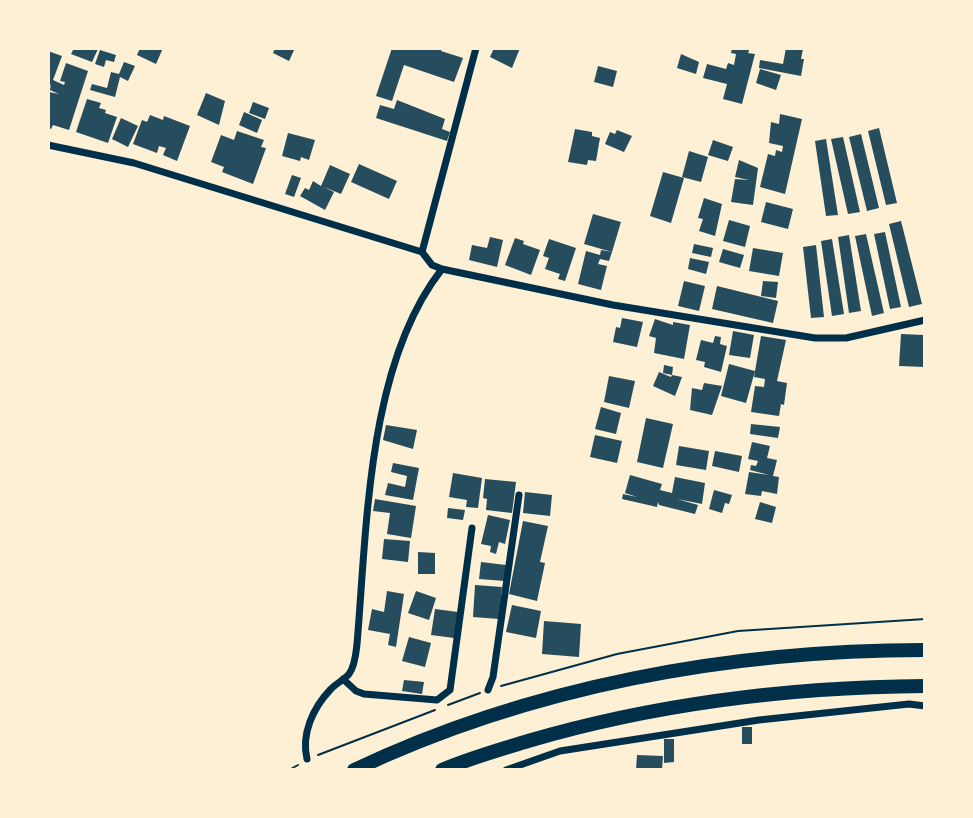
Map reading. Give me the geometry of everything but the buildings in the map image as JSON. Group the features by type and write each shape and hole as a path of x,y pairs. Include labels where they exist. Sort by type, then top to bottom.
{"highway":[{"path":"354,770 400,748 470,723 605,683 801,654 925,650"},
{"path":"442,770 558,733 682,705 799,691 925,686"}],"street":[{"path":"422,252 476,48"},
{"path":"48,145 134,163 422,252 432,265 442,269 628,308 815,338 846,338 925,320"},
{"path":"307,759 305,740 315,708 331,688 349,674 357,644 371,473 381,415 408,328 442,269"},
{"path":"488,690 493,677 519,495"},
{"path":"343,679 364,694 437,700 445,696 450,690 472,528"},
{"path":"506,770 560,751 759,720 909,704 925,706"}],"path":[{"path":"289,770 307,759 488,690 606,656 738,631 925,619"}]}
